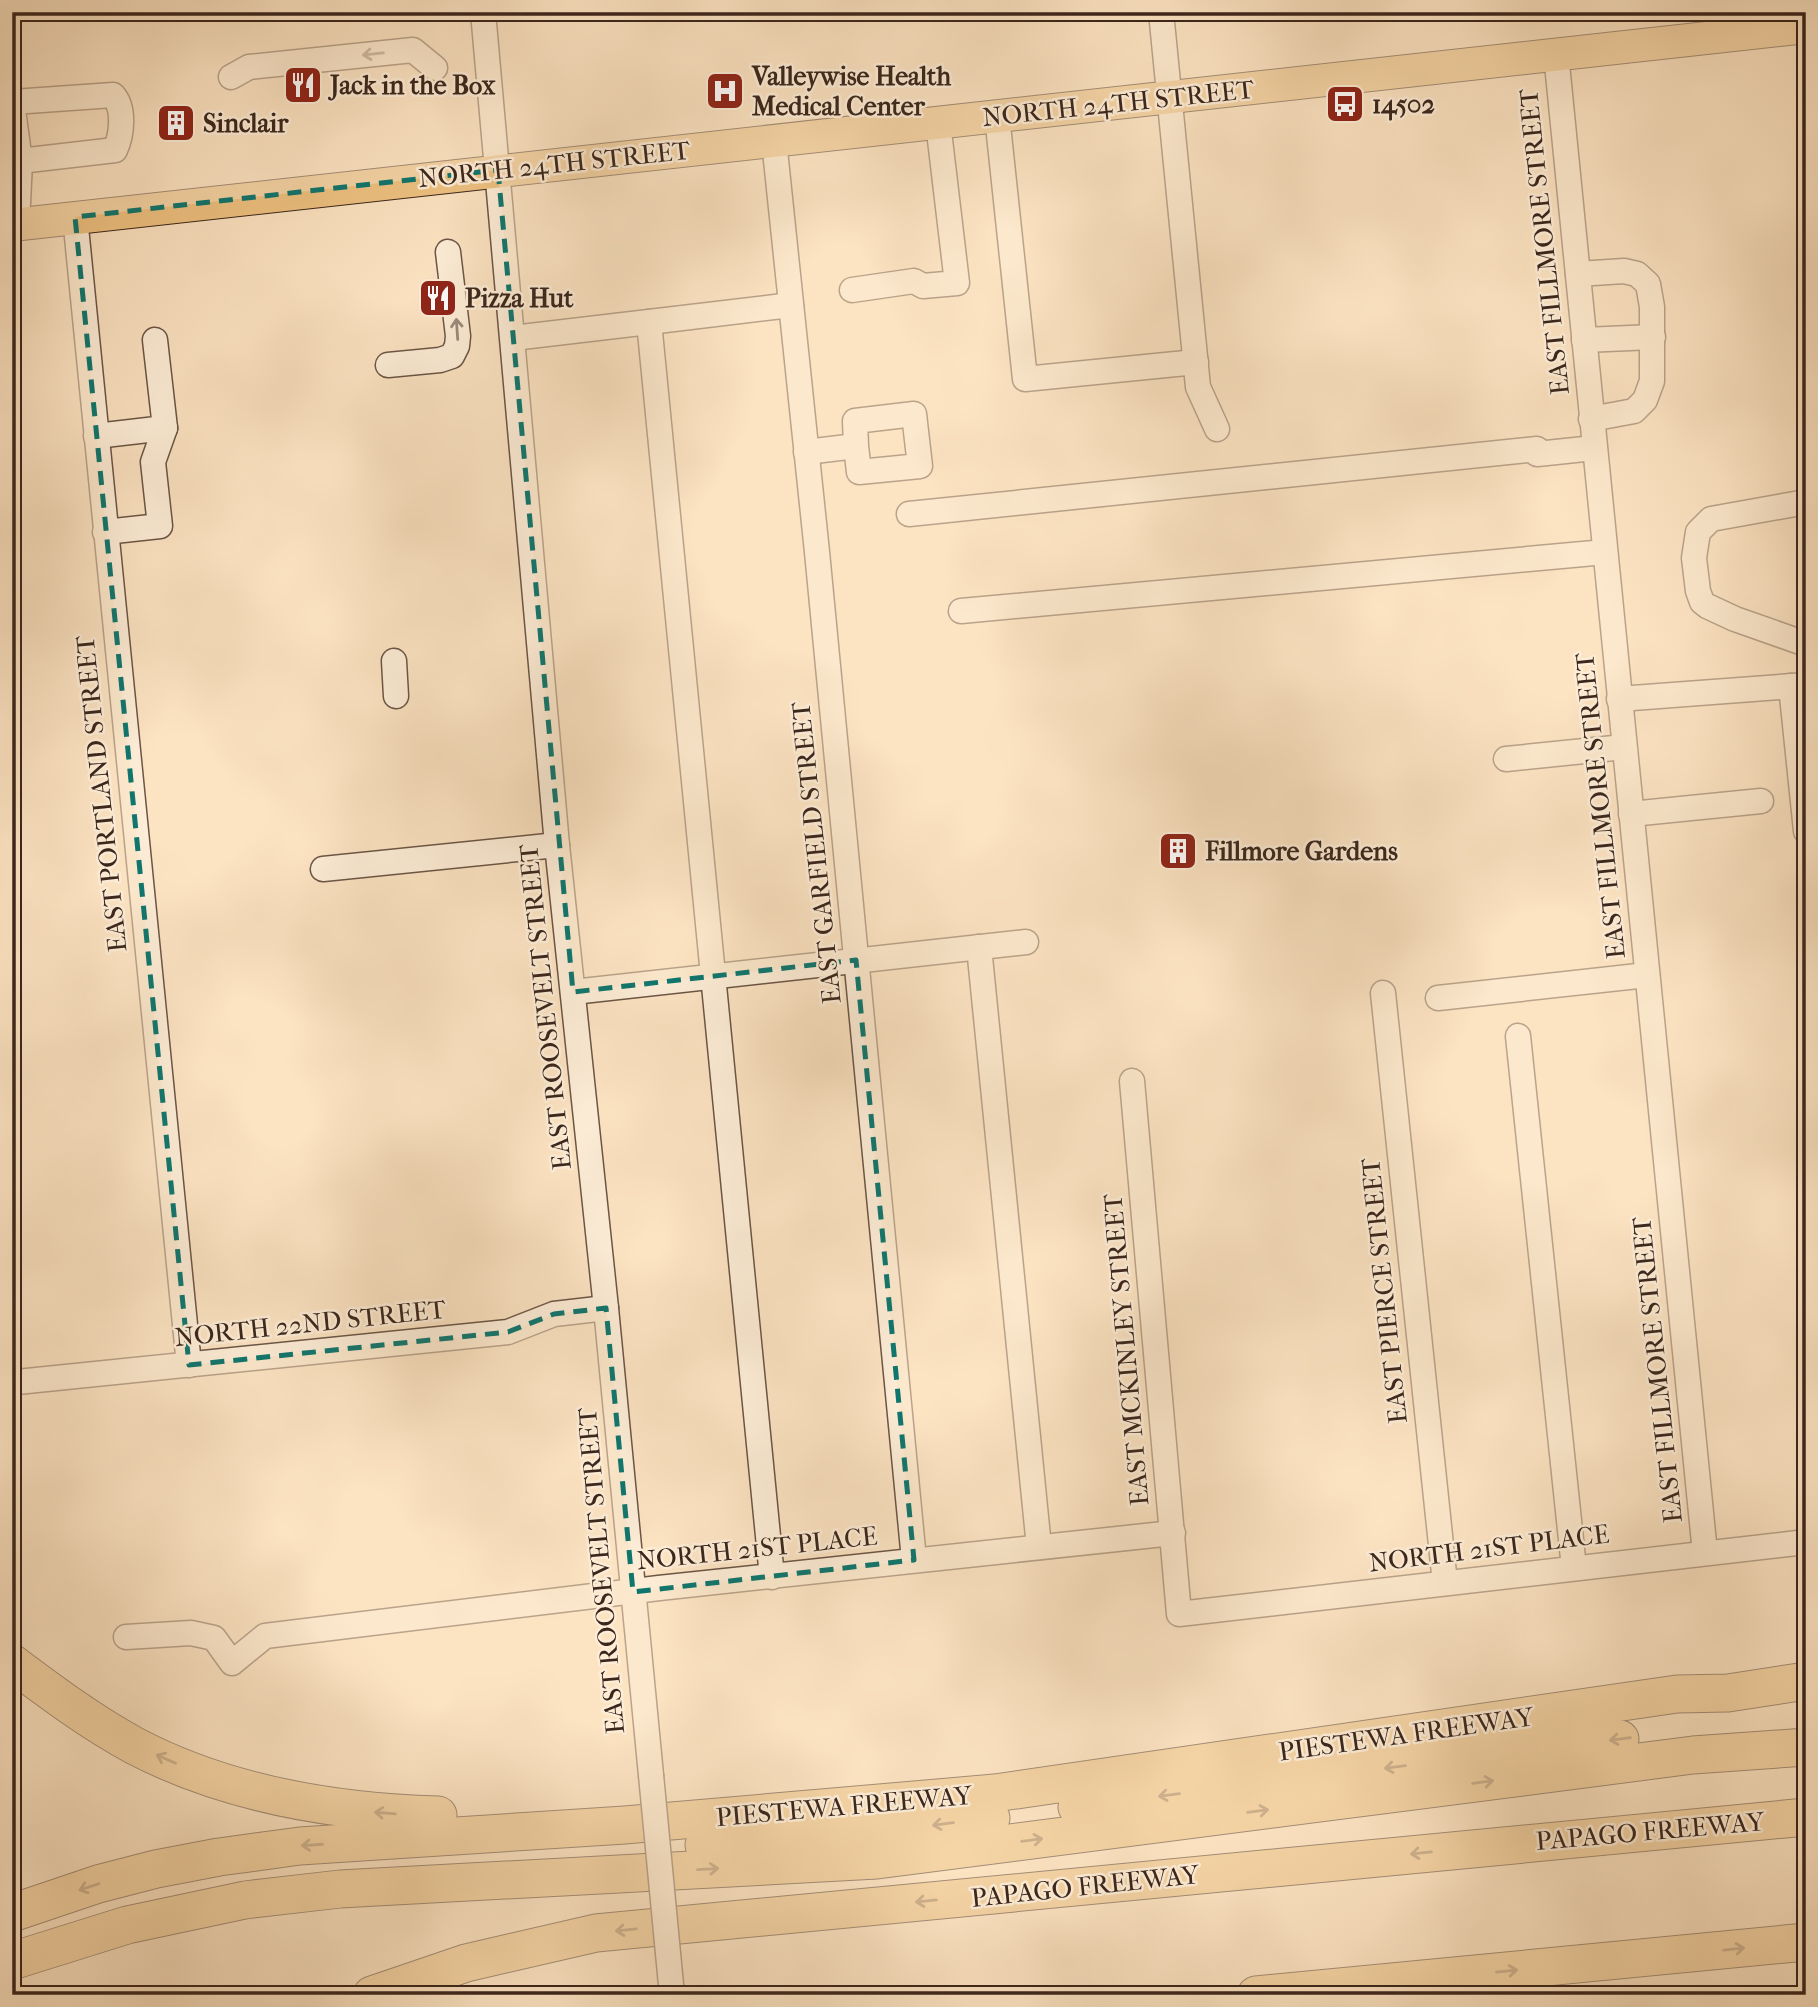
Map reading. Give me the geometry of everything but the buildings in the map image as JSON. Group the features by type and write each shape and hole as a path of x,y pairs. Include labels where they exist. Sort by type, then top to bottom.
{"highway":[{"path":"12,1662 69,1706 137,1746 183,1767 255,1792 295,1801 392,1814 523,1817 625,1825"},
{"path":"1677,1694 1737,1675 1806,1662"},
{"path":"1677,1694 1728,1693 1806,1681"},
{"name":"PIESTEWA FREEWAY","path":"12,1913 98,1884 156,1869 300,1846 625,1825 995,1793 1677,1694"},
{"path":"12,1938 86,1915 221,1887 403,1868 881,1831 1657,1734 1795,1737"},
{"path":"12,1962 127,1925 245,1900 340,1889 877,1860 1693,1755 1795,1737"},
{"path":"1627,1833 1709,1807 1806,1794"},
{"name":"PAPAGO FREEWAY","path":"372,1995 466,1963 596,1933 1806,1816"},
{"path":"1267,1994 1806,1942"}],"main road":[{"name":"NORTH 24TH STREET","path":"15,224 1806,27"}],"street":[{"name":"EAST ROOSEVELT STREET","path":"483,12 558,845 672,1995"},
{"path":"1161,12 1198,387 1217,429"},
{"path":"231,77 250,67 413,50 435,68"},
{"name":"EAST FILLMORE STREET","path":"1556,54 1705,1553"},
{"path":"15,224 20,161 13,102 113,95 118,101 121,137 115,150 20,161"},
{"path":"997,116 1025,379 1196,362"},
{"path":"852,290 914,281 923,286 957,283 938,123"},
{"name":"EAST GARFIELD STREET","path":"774,141 914,1560"},
{"name":"EAST PORTLAND STREET","path":"75,217 189,1365"},
{"path":"388,365 440,360 452,356 457,346 448,251"},
{"path":"1577,274 1624,271 1637,274 1648,284 1653,307 1652,380 1645,400 1634,411 1591,419"},
{"path":"513,338 791,305"},
{"path":"649,322 772,1577"},
{"path":"1584,340 1653,337"},
{"path":"105,532 160,526 153,462 164,428 155,340"},
{"path":"96,436 164,428"},
{"path":"806,452 856,446"},
{"path":"909,514 1537,451 1594,448"},
{"path":"1806,502 1711,519 1698,532 1694,558 1698,592 1707,606 1735,619 1806,644"},
{"path":"961,611 1605,552"},
{"path":"394,661 397,696"},
{"path":"1619,699 1799,685 1806,831"},
{"path":"1506,759 1624,747"},
{"path":"1631,814 1761,802"},
{"path":"323,869 558,845"},
{"path":"573,992 1026,942"},
{"path":"979,947 1039,1547"},
{"path":"1438,998 1647,975"},
{"name":"EAST PIERCE STREET","path":"1383,993 1445,1583"},
{"path":"1518,1036 1574,1568"},
{"name":"EAST MCKINLEY STREET","path":"1132,1081 1179,1614"},
{"name":"NORTH 22ND STREET","path":"17,1382 508,1332 554,1314 606,1308"},
{"name":"NORTH 21ST PLACE","path":"125,1637 191,1633 214,1638 232,1663 265,1636 914,1560 1172,1533"},
{"name":"NORTH 21ST PLACE","path":"1179,1614 1806,1542"}],"highlighted area":[{"path":"498,170 573,992 856,960 914,1560 633,1592 606,1308 554,1314 508,1332 189,1365 75,217"}],"place":[{"name":"Jack in the Box","path":"303,85"},
{"name":"Valleywise Health Medical Center","path":"725,91"},
{"name":"14502","path":"1345,104"},
{"name":"Sinclair","path":"176,123"},
{"name":"Pizza Hut","path":"438,298"},
{"name":"Fillmore Gardens","path":"1178,851"}]}
